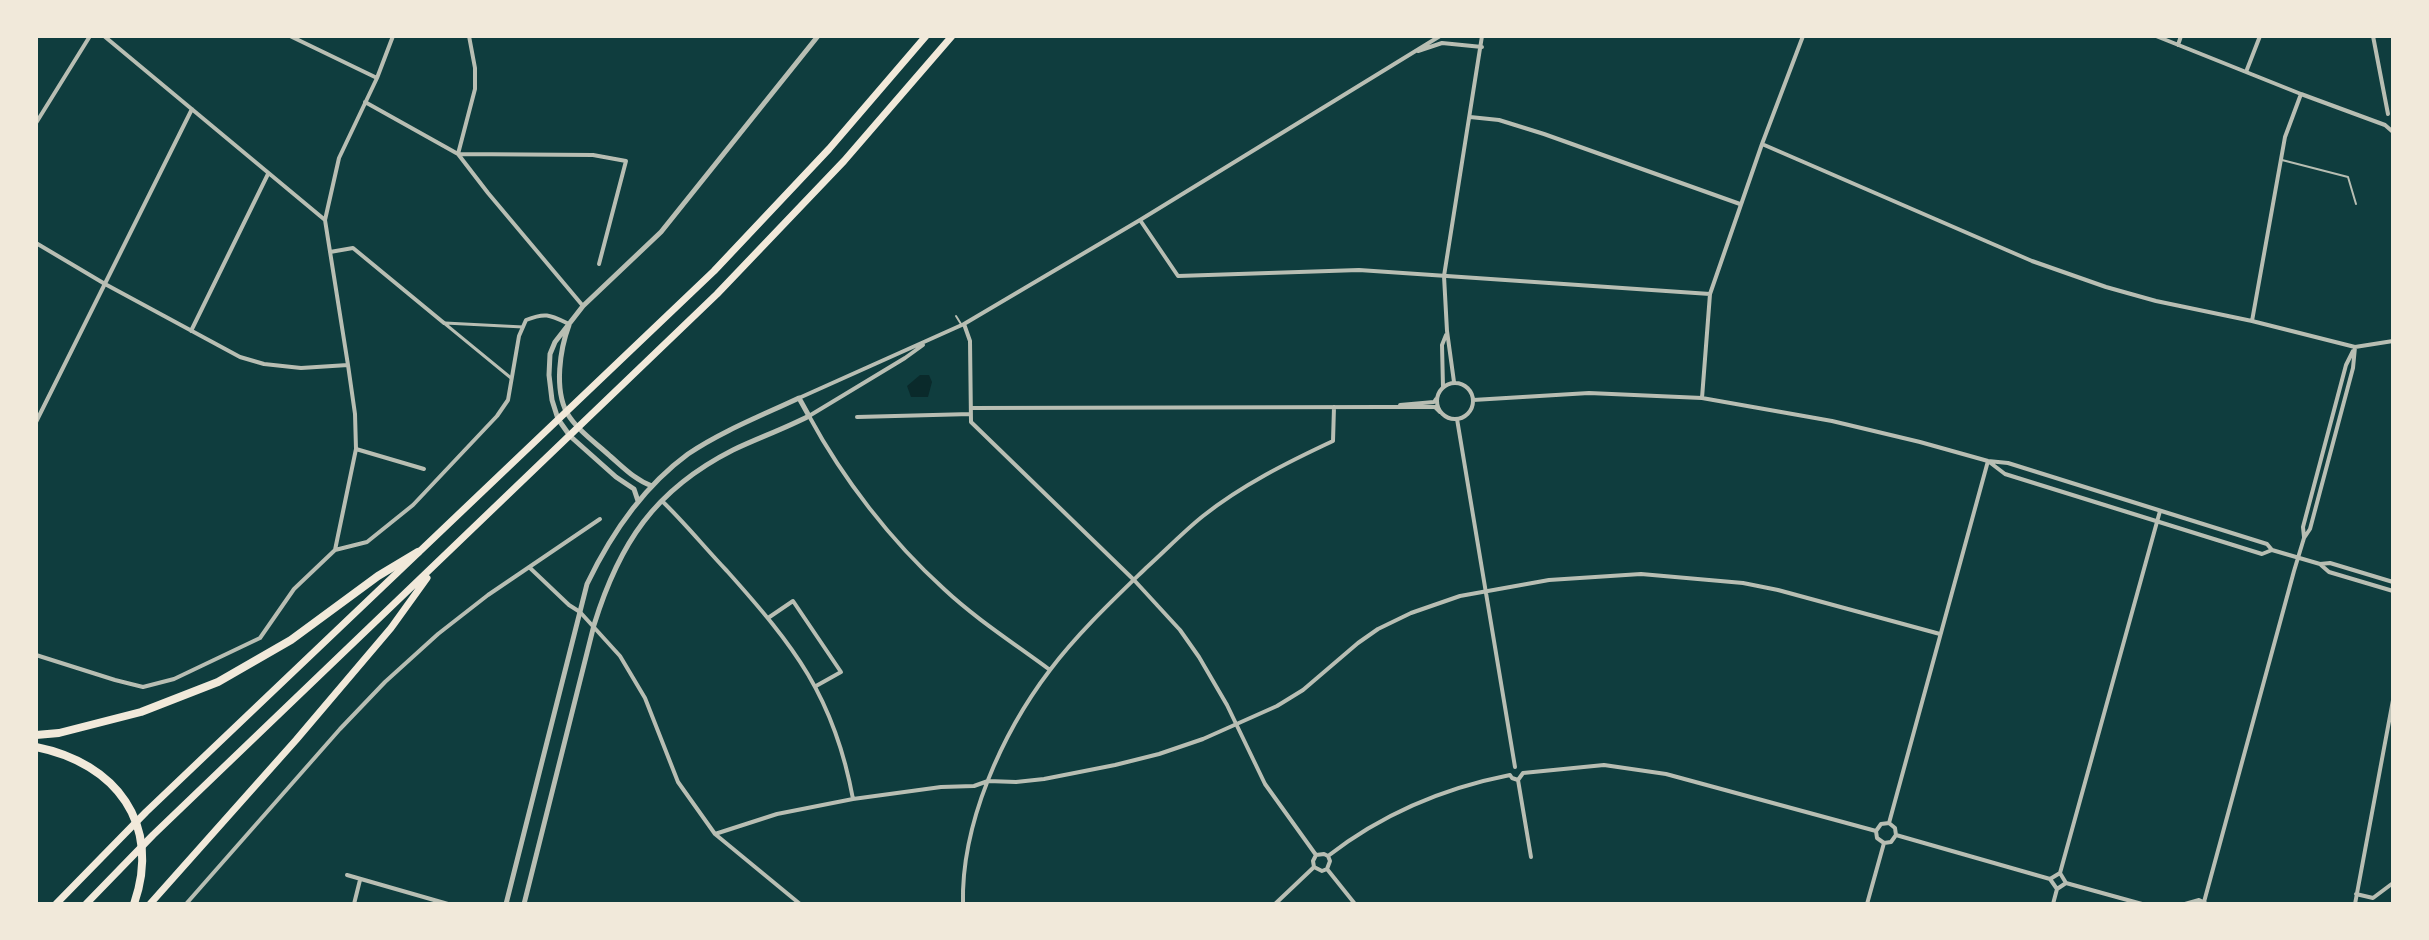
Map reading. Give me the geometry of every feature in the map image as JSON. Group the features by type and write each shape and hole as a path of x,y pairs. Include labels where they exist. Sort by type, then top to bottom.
{"highway":[{"path":"56,904 146,812 697,287 770,213 865,109 926,36"},
{"path":"86,904 132,855 701,311 844,162 952,36"},
{"path":"36,735 59,733 141,712 218,682 291,640 378,576 418,552"},
{"path":"150,904 304,732 397,620 433,568"},
{"path":"36,747 69,756 89,766 104,776 128,804 136,819 143,857 140,887 134,904"}],"street":[{"path":"36,123 90,36"},
{"path":"105,36 325,220"},
{"path":"290,36 377,78"},
{"path":"335,550 356,449 355,414 325,220 339,158 377,78 393,36"},
{"path":"458,154 475,89 476,68 469,36"},
{"path":"638,501 634,489 616,477 570,436 558,419 551,394 550,354 555,342 583,306 661,232 818,36"},
{"path":"506,904 587,584 609,542 638,501 652,486 688,454 705,444 907,348 963,325 1140,220 1440,36"},
{"path":"1454,382 1447,331 1444,276 1482,36"},
{"path":"1702,398 1710,294 1740,204 1803,36"},
{"path":"2156,36 2385,125 2393,132"},
{"path":"2178,45 2181,36"},
{"path":"2246,72 2260,36"},
{"path":"2373,36 2388,114"},
{"path":"1410,54 1442,43 1482,47"},
{"path":"2252,321 2285,137 2301,94"},
{"path":"365,102 458,154 583,306"},
{"path":"36,422 192,109"},
{"path":"1470,117 1499,120 1544,134 1740,204"},
{"path":"1762,144 2032,261 2106,287 2156,301 2252,321 2355,347 2393,341"},
{"path":"458,154 593,155 626,161 599,264"},
{"path":"191,331 268,174"},
{"path":"1140,220 1178,276 1359,270 1710,294"},
{"path":"36,243 105,284 240,357 264,364 301,368 348,365"},
{"path":"330,252 353,248 511,378"},
{"path":"36,655 143,687 174,679 260,638 294,589 335,550 367,542 412,505 497,416 508,400 519,336 525,320 541,314 552,316 569,324"},
{"path":"444,323 523,327"},
{"path":"569,324 560,356 561,392 566,411 579,427 633,476 652,486"},
{"path":"963,325 970,341 971,422 1134,580 1180,630 1199,657 1265,784 1316,855"},
{"path":"1384,407 1434,402 1437,399 1443,387 1442,345 1447,331"},
{"path":"524,904 606,586 625,548 642,522 687,478 714,461 809,416 905,358 926,342"},
{"path":"2185,904 2194,900 2206,903 2298,558 2304,538 2310,529 2353,368 2355,347"},
{"path":"2304,538 2303,527 2346,365 2355,347"},
{"path":"971,408 1435,407 1446,417 1457,419 1467,414 1473,400 1469,389 1454,382 1443,387"},
{"path":"1473,400 1589,393 1702,398 1832,422 1920,442 1988,461 2008,463 2266,544 2272,550 2320,564 2330,563 2393,582"},
{"path":"799,398 860,493 917,562 945,590 1050,670"},
{"path":"1437,399 1440,412"},
{"path":"963,904 962,878 971,828 988,781 1014,724 1050,670 1094,619 1204,516 1274,470 1333,441 1334,407"},
{"path":"857,417 971,414"},
{"path":"1457,419 1515,767"},
{"path":"356,449 424,469"},
{"path":"1988,461 2006,474 2156,522 2262,554 2272,550"},
{"path":"1889,823 1988,461"},
{"path":"662,501 768,618 793,650 816,686 843,754 853,799"},
{"path":"2050,879 2060,873 2160,511"},
{"path":"186,904 333,737 385,682 438,634 488,595 600,519"},
{"path":"2320,564 2329,572 2393,591"},
{"path":"529,567 594,626 629,670 645,698 678,782 715,834 729,848 800,904"},
{"path":"715,834 777,814 853,799 941,787 974,786 988,781 1016,782 1044,779 1159,754 1236,725 1277,706 1303,690 1378,629 1411,613 1433,604 1549,579 1641,574 1743,583 1778,590 1940,634"},
{"path":"768,618 793,601 841,672 816,686"},
{"path":"2355,904 2393,700"},
{"path":"1531,856 1518,780 1523,773 1604,765 1666,774 1876,831"},
{"path":"1515,767 1520,767 1523,773"},
{"path":"1510,775 1515,767"},
{"path":"1510,775 1518,780"},
{"path":"1328,856 1372,826 1415,804 1455,788 1510,775"},
{"path":"1889,823 1895,828 1896,835 1891,842 1884,843 1877,838 1876,831 1881,824 1889,823"},
{"path":"1896,835 2050,879 2057,889"},
{"path":"1867,904 1884,843"},
{"path":"1316,855 1328,856"},
{"path":"1314,867 1313,861 1316,855"},
{"path":"1327,869 1330,861 1328,856"},
{"path":"1314,867 1322,871 1327,869"},
{"path":"1275,904 1314,867"},
{"path":"1327,869 1355,904"},
{"path":"2060,873 2066,883 2142,904"},
{"path":"347,875 448,904"},
{"path":"354,904 360,880"},
{"path":"2053,904 2057,889 2066,883"},
{"path":"2356,894 2373,898 2393,883"}],"lane":[{"path":"2281,160 2348,177 2356,204"},
{"path":"956,316 963,325"}],"water":[{"path":"920,375 929,375 932,382 928,397 911,397 907,386"}]}
